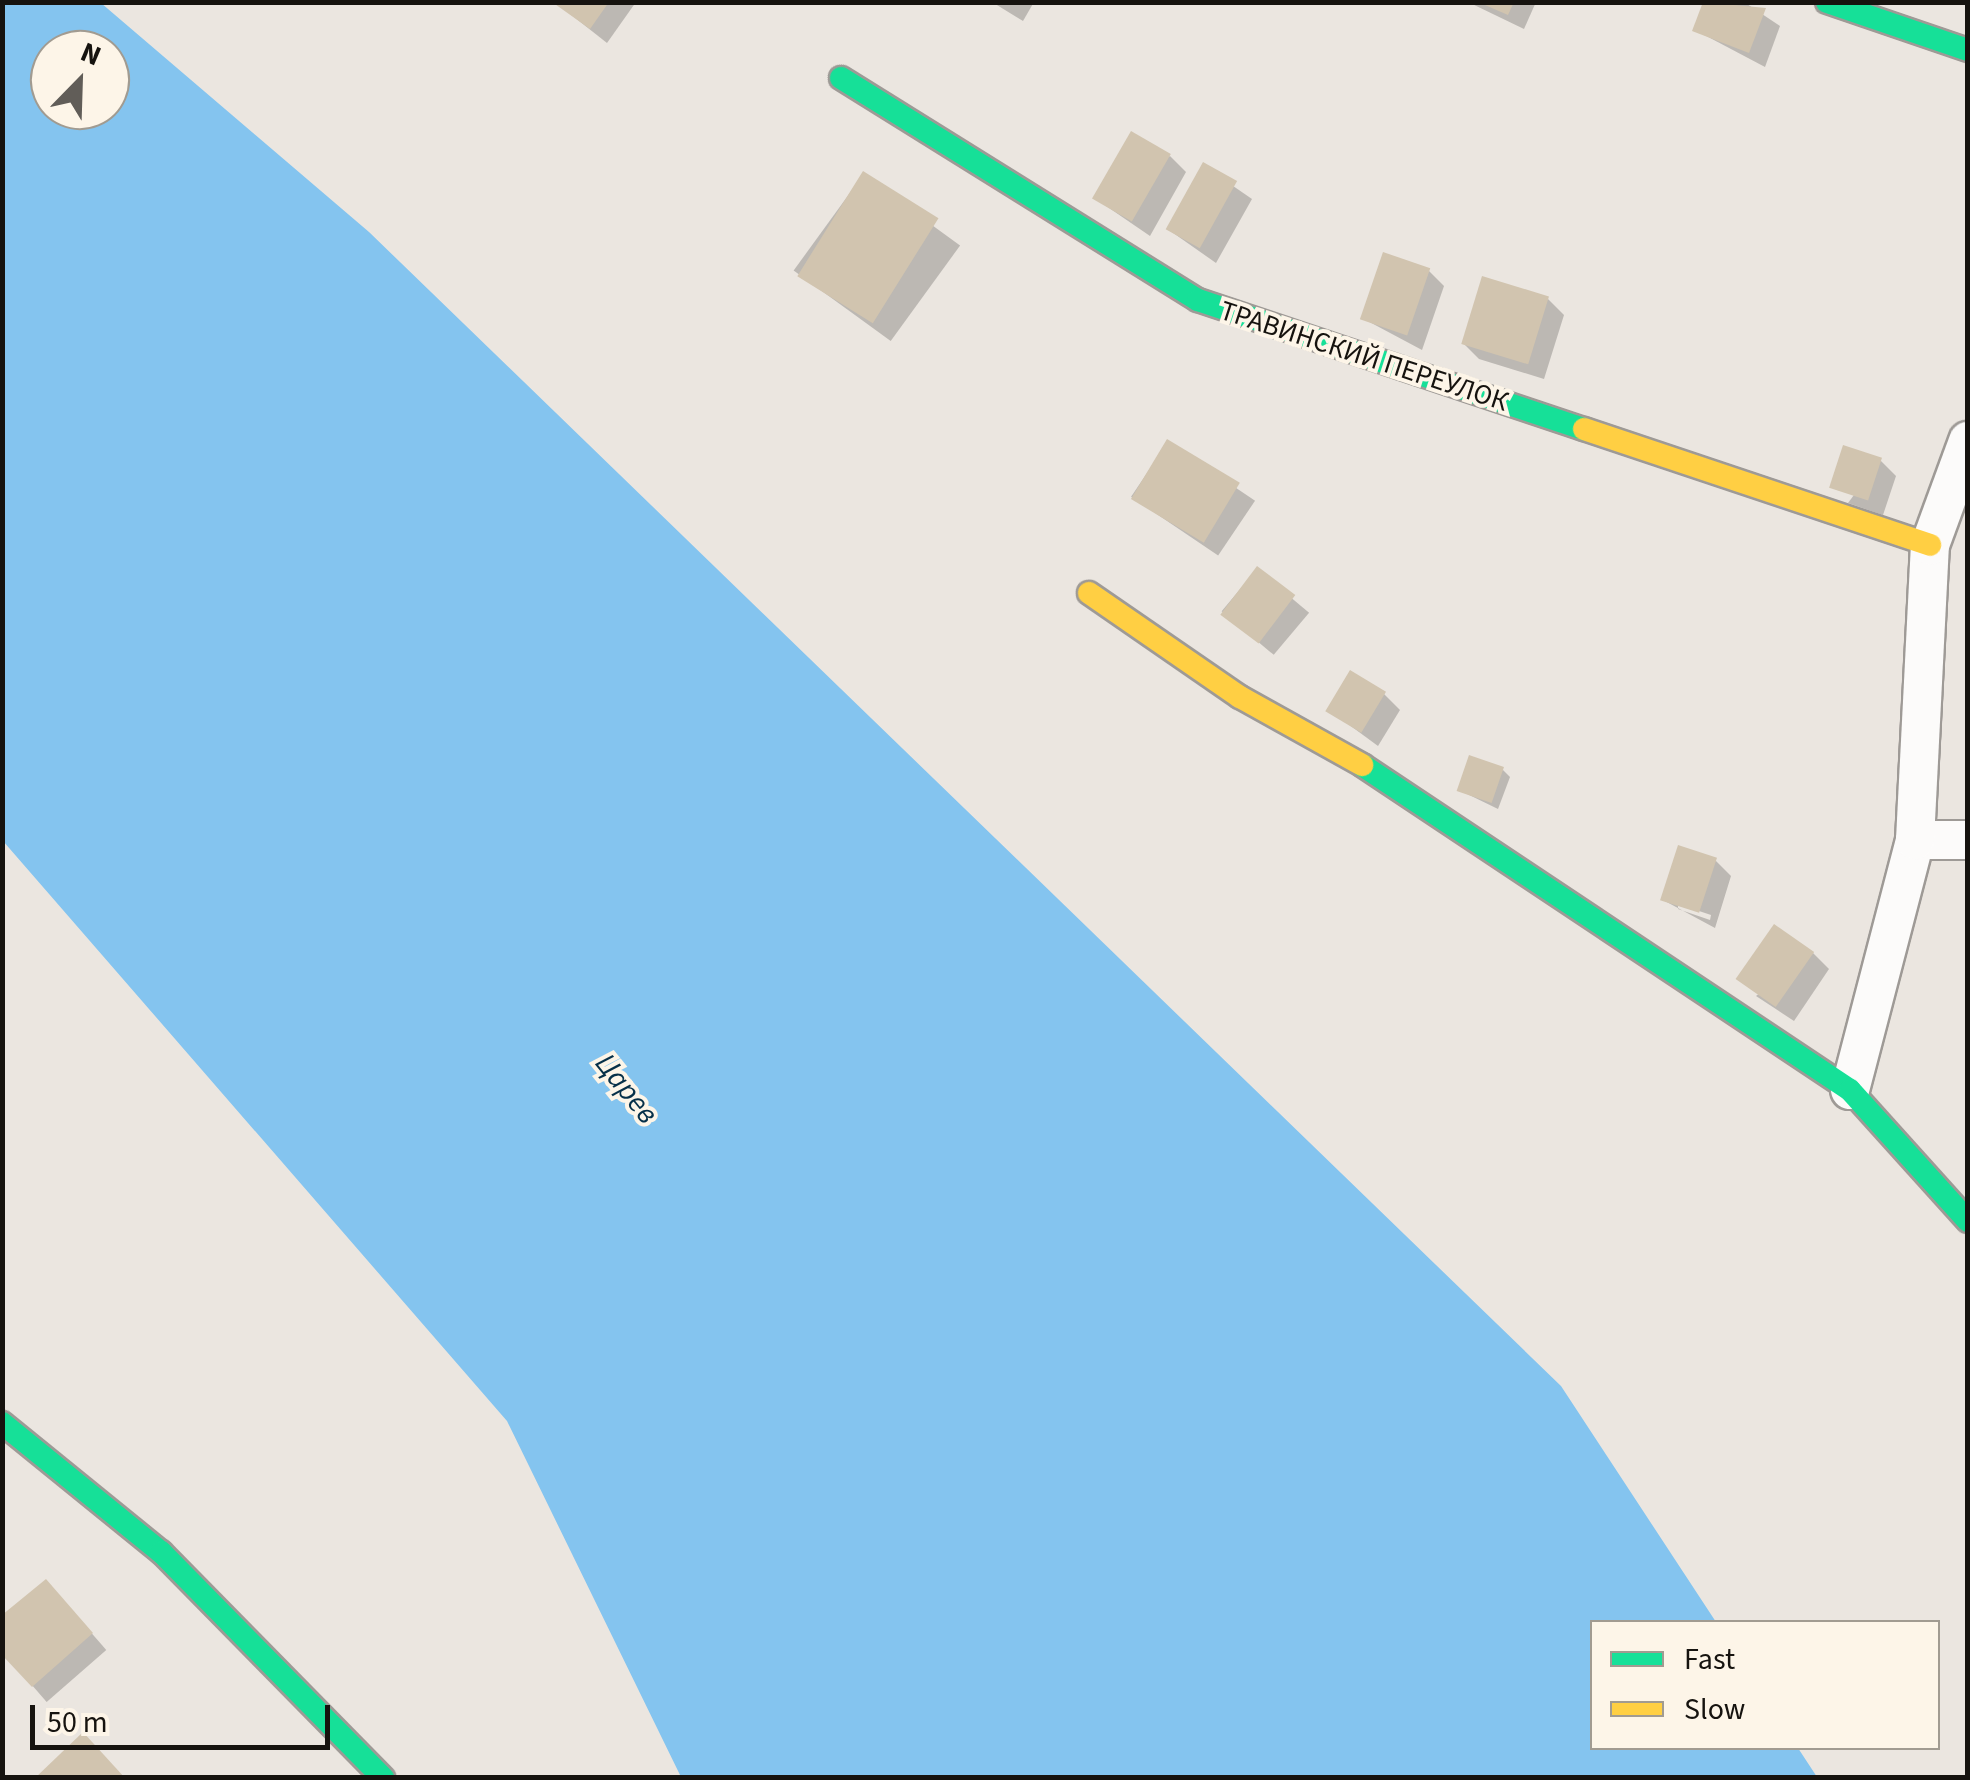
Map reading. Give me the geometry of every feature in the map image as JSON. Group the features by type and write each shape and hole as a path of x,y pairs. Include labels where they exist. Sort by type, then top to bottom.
{"street":[{"path":"1827,2 1968,50"},
{"name":"ТРАВИНСКИЙ ПЕРЕУЛОК","path":"840,78 1198,300 1930,545"},
{"path":"1850,1090 1915,840 1930,545 1968,441"},
{"path":"1089,593 1240,698 1428,802 1850,1090 1968,1221"},
{"path":"1915,840 1968,840"},
{"path":"2,1423 161,1552 383,1778"}],"water":[{"name":"Царев","path":"2,3 101,3 369,232 1561,1386 1715,1620 1590,1620 1590,1750 1799,1750 1817,1777 681,1777 507,1421 3,841"}],"building":[{"path":"552,2 609,2 590,29"},
{"path":"1478,2 1514,2 1508,15"},
{"path":"1703,2 1766,8 1749,53 1692,31"},
{"path":"1131,131 1171,154 1132,222 1092,199"},
{"path":"1203,162 1237,181 1200,248 1166,229"},
{"path":"863,171 938,218 873,323 797,276"},
{"path":"1383,252 1430,268 1407,335 1360,319"},
{"path":"1482,276 1549,296 1528,364 1461,344"},
{"path":"1167,439 1240,483 1204,543 1131,499"},
{"path":"1843,445 1882,458 1868,500 1829,488"},
{"path":"1257,566 1295,595 1259,644 1220,615"},
{"path":"1350,670 1386,692 1361,733 1325,711"},
{"path":"1469,755 1504,767 1492,803 1457,791"},
{"path":"1678,845 1717,858 1699,913 1660,900"},
{"path":"1774,924 1814,952 1776,1007 1736,979"},
{"path":"46,1579 93,1633 32,1687 2,1655 2,1615"},
{"path":"83,1732 125,1778 35,1778"}],"traffic: fast":[{"path":"1827,2 1968,50"},
{"path":"841,78 1198,300 1584,429"},
{"path":"1362,765 1850,1090 1968,1221"},
{"path":"2,1423 161,1552 383,1778"}],"traffic: slow":[{"path":"1584,429 1930,545"},
{"path":"1089,593 1240,697 1362,765"}]}
